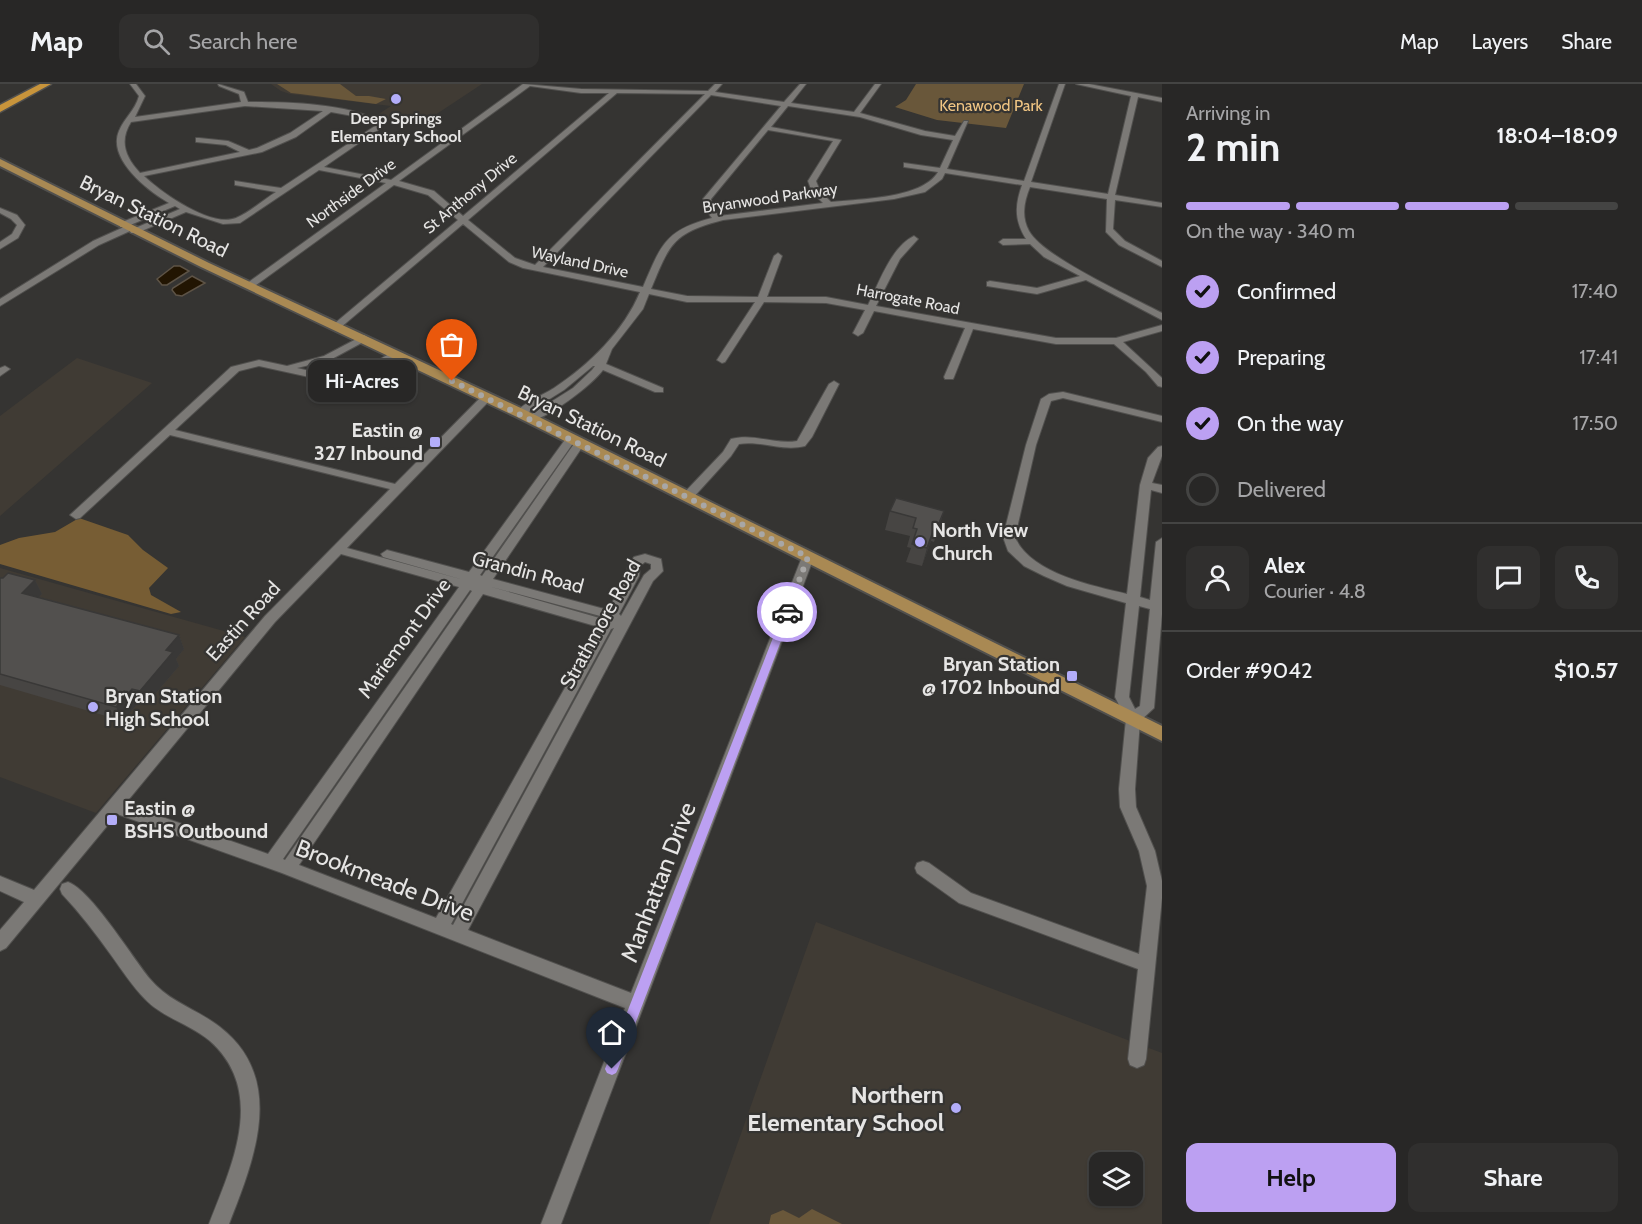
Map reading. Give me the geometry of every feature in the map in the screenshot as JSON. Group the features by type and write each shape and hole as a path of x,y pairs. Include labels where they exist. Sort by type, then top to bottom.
{"highway":[{"path":"0,100 31,84"},
{"path":"0,109 47,84"}],"main road":[{"name":"Bryan Station Road","path":"0,162 249,286 487,397 1162,734"}],"street":[{"path":"127,120 158,118 245,104 370,117 378,122 379,127 231,223 185,210 173,204 156,192 126,160 121,149 122,132 127,120 142,100 142,93 133,84"},
{"path":"528,84 572,91 684,90 711,93 856,114 924,133 958,139"},
{"name":"Northside Drive","path":"249,286 528,84"},
{"name":"St Anthony Drive","path":"337,326 624,84"},
{"path":"537,268 719,84"},
{"path":"717,219 708,208 707,199 803,84"},
{"path":"856,114 878,84"},
{"path":"1062,84 1021,200 1019,216 1022,228 1031,241 1047,255 1162,317"},
{"path":"1079,84 1162,100"},
{"path":"221,85 242,93 245,104"},
{"path":"1135,95 1111,197 1108,224 1112,235 1127,247 1162,264"},
{"path":"140,175 249,153 293,135 328,111"},
{"name":"Bryanwood Parkway","path":"525,416 607,349 638,309 663,249 673,237 687,228 717,219 914,193 929,187 942,171 966,122"},
{"path":"766,128 837,140 812,181 816,192 829,204"},
{"path":"199,140 228,143 249,153"},
{"path":"906,165 1162,205"},
{"name":"Wayland Drive","path":"319,168 392,182 431,193 512,260 537,268 646,291"},
{"path":"238,183 284,190"},
{"path":"129,228 173,204"},
{"path":"0,210 14,217 21,225 15,236 0,246"},
{"path":"2,300 101,240 129,228 185,210"},
{"path":"858,333 899,254 914,239"},
{"path":"1003,242 1031,241"},
{"path":"722,360 762,299 778,256"},
{"path":"990,284 1037,291 1086,277"},
{"name":"Harrogate Road","path":"646,291 697,300 812,298 1056,341 1084,343 1116,341 1162,328"},
{"path":"949,377 970,326"},
{"path":"284,368 319,361 363,338"},
{"path":"1116,341 1150,370 1162,384"},
{"name":"Bryanwood Parkway","path":"525,416 571,393 601,366 607,349"},
{"path":"76,515 235,369 259,363 332,379 344,379 357,375 396,354"},
{"path":"590,361 659,390"},
{"path":"687,497 727,454 735,441 752,439 788,445 801,444 807,437 834,384"},
{"path":"1157,606 1071,582 1032,566 1011,548 1010,537 1031,445 1046,399 1063,396 1162,419"},
{"name":"Eastin Road","path":"0,943 270,619 487,397"},
{"path":"168,431 398,488"},
{"name":"Mariemont Drive","path":"280,865 364,729 476,583 576,441"},
{"path":"1137,1059 1155,886 1152,868 1130,815 1127,799 1133,719 1122,697 1146,485 1155,458 1162,449"},
{"path":"1146,485 1162,489"},
{"path":"1133,719 1147,708 1157,638 1162,542"},
{"name":"Grandin Road","path":"340,546 614,621"},
{"path":"1139,551 1161,556"},
{"name":"Manhattan Drive","path":"555,1223 808,557"},
{"name":"Mariemont Drive","path":"280,865 379,734 476,583"},
{"name":"Strathmore Road","path":"440,927 614,621"},
{"name":"Strathmore Road","path":"457,934 614,621"},
{"path":"1130,632 1157,638"},
{"path":"364,729 379,734"},
{"name":"Brookmeade Drive","path":"114,806 280,865 637,1004"},
{"path":"923,868 965,898 1148,965"},
{"path":"0,883 36,899"},
{"path":"68,890 83,904 152,994 178,1014 214,1033 231,1047 247,1077 252,1110 250,1133 219,1224"}],"shaded area":[{"name":"Deep Springs Elementary School","path":"271,84 482,84 426,121 380,120 374,117 391,106 290,94"},
{"path":"174,266 180,266 189,271 167,285 162,285 157,279"},
{"path":"192,276 205,283 182,296 176,295 173,288"},
{"path":"77,358 152,383 0,516 0,416"},
{"path":"79,518 128,535 143,550 168,568 149,588 151,595 181,612 171,614 0,564 0,545 19,538 55,532"},
{"name":"Bryan Station High School","path":"0,568 245,637 96,813 0,777"},
{"name":"Northern Elementary School","path":"816,922 1162,1053 1162,1224 709,1224"}],"green space":[{"path":"277,84 340,84 356,96 386,99 376,104 291,93"},
{"name":"Kenawood Park","path":"916,84 1024,84 1006,128 937,120 895,107 906,100"},
{"path":"812,1209 842,1224 769,1224 771,1215 783,1210 799,1218"}],"building":[{"path":"896,498 944,511 939,523 936,523 927,548 912,544 917,529 913,528 916,518 890,511"},
{"name":"Bryan Station High School","path":"8,573 35,580 22,593 179,635 166,650 173,652 140,691 132,689 116,707 0,674 0,578"}],"way so far":[{"path":"452,381 808,557 787,612"}],"place":[{"name":"Deep Springs Elementary School","path":"396,99"},
{"name":"Hi-Acres","path":"452,381"},
{"name":"Eastin @ 327 Inbound","path":"435,442"},
{"name":"North View Church","path":"920,542"},
{"name":"Bryan Station @ 1702 Inbound","path":"1072,676"},
{"name":"Bryan Station High School","path":"93,707"},
{"name":"Eastin @ BSHS Outbound","path":"112,820"},
{"name":"Northern Elementary School","path":"956,1108"}],"route":[{"path":"612,1069 787,612"}]}
